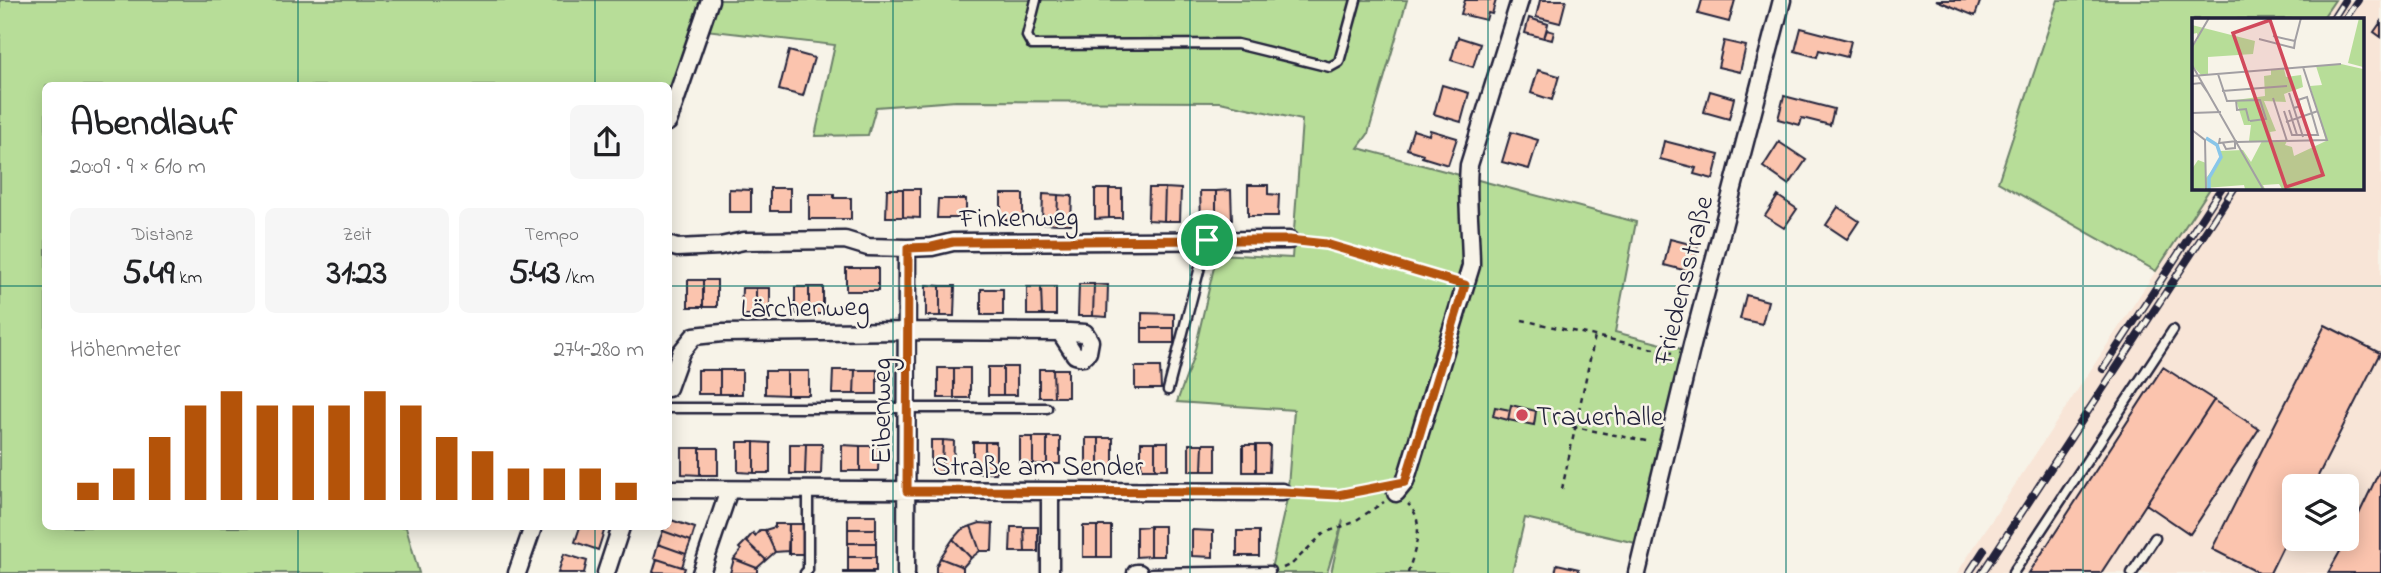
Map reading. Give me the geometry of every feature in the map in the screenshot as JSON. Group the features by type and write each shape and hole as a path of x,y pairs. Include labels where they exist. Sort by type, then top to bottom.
{"street":[{"path":"672,110 710,0"},
{"path":"1401,488 1471,266 1466,190 1469,165 1520,0"},
{"name":"Friedensstraße","path":"1637,573 1782,0"},
{"name":"Finkenweg","path":"672,247 720,246 744,241 845,240 868,247 908,248 932,247 953,242 1289,240"},
{"name":"Eibenweg","path":"906,573 908,248"},
{"name":"Lärchenweg","path":"672,377 681,352 694,336 722,333 1060,332"},
{"name":"Straße am Sender","path":"672,489 1282,492"},
{"path":"701,573 729,490"},
{"path":"1050,491 1050,573"},
{"path":"517,573 532,530"},
{"path":"606,573 620,530"}],"lane":[{"path":"1036,0 1027,36 1032,46 1237,44 1330,67 1339,62 1356,0"},
{"path":"1168,390 1207,240"},
{"path":"2012,573 2173,330"},
{"path":"672,408 1047,408"},
{"path":"805,573 808,570 808,490"},
{"path":"2132,573 2155,538"},
{"path":"1152,573 1270,571"}],"path":[{"path":"1289,240 1326,244 1465,285"},
{"path":"1522,320 1672,353"},
{"path":"1562,489 1595,336"},
{"path":"1543,421 1668,445"},
{"path":"1282,492 1338,495 1401,488"},
{"path":"1270,571 1277,571 1292,564 1324,533 1352,523 1401,488"},
{"path":"1401,488 1416,512 1419,533 1408,573"}],"shaded area":[{"path":"2335,0 2381,0 2381,573 1957,573 2210,189 2364,189 2364,18 2324,18"}],"green space":[{"path":"0,0 706,0 672,104 672,82 42,82 42,530 407,530 419,573 0,573"},
{"path":"716,0 1407,0 1368,134 1358,148 1636,222 1615,332 1685,350 1636,543 1525,518 1512,573 1331,573 1343,520 1327,573 1270,573 1287,499 1294,410 1177,402 1193,358 1217,254 1292,258 1302,120 1220,102 956,101 876,107 868,135 815,136 835,45 705,30"},
{"path":"2058,0 2335,0 2323,18 2192,18 2192,189 2210,189 2156,271 1998,182"}],"building":[{"path":"1465,0 1496,0 1492,14 1488,13 1486,20 1461,14"},
{"path":"1540,0 1566,0 1560,23 1536,17"},
{"path":"1702,0 1735,0 1729,22 1698,14"},
{"path":"1936,0 1975,0 1980,2 1975,16"},
{"path":"1529,18 1548,24 1544,38 1525,33"},
{"path":"2381,22 2381,37 2374,32"},
{"path":"1801,28 1851,41 1847,57 1819,50 1817,57 1795,51"},
{"path":"1547,30 1554,32 1552,40 1544,38"},
{"path":"1458,37 1480,44 1473,67 1451,60"},
{"path":"1724,41 1746,46 1740,72 1718,67"},
{"path":"789,51 814,58 803,96 779,90"},
{"path":"1538,70 1559,76 1552,100 1531,93"},
{"path":"1442,85 1469,93 1461,122 1434,114"},
{"path":"1710,91 1734,98 1729,119 1704,112"},
{"path":"1784,96 1834,109 1830,125 1802,118 1800,125 1778,119"},
{"path":"1413,130 1429,135 1430,130 1457,138 1448,165 1407,149"},
{"path":"1511,132 1538,140 1529,169 1502,162"},
{"path":"1664,141 1719,155 1713,179 1694,174 1696,168 1660,159"},
{"path":"1779,142 1806,160 1789,185 1763,167"},
{"path":"1248,185 1268,185 1268,194 1279,195 1278,216 1248,216"},
{"path":"770,188 790,188 790,211 770,211"},
{"path":"1149,188 1165,188 1164,221 1148,220"},
{"path":"1165,188 1181,189 1180,221 1164,221"},
{"path":"729,189 751,190 751,212 729,212"},
{"path":"887,189 903,189 903,217 886,217"},
{"path":"903,189 920,189 920,218 903,217"},
{"path":"1095,189 1109,189 1109,218 1095,219"},
{"path":"1109,189 1122,189 1122,218 1109,218"},
{"path":"1231,190 1232,220 1216,220 1216,191"},
{"path":"1200,191 1216,191 1216,220 1201,220"},
{"path":"809,194 834,194 834,198 851,198 851,219 809,219"},
{"path":"1001,194 1023,194 1023,220 1001,220"},
{"path":"1043,194 1058,195 1057,224 1042,223"},
{"path":"1058,195 1072,196 1071,224 1057,224"},
{"path":"1778,196 1797,209 1784,228 1765,216"},
{"path":"938,199 966,199 966,218 937,218"},
{"path":"1838,207 1859,221 1847,239 1826,225"},
{"path":"1670,239 1698,246 1691,272 1664,265"},
{"path":"846,268 878,268 878,291 846,291"},
{"path":"688,280 703,280 703,307 688,307"},
{"path":"703,280 717,280 717,307 703,307"},
{"path":"1079,284 1094,284 1093,316 1078,316"},
{"path":"1094,284 1108,285 1107,317 1093,316"},
{"path":"926,285 940,286 940,316 926,316"},
{"path":"940,286 955,286 954,316 940,316"},
{"path":"795,287 809,287 809,314 795,314"},
{"path":"809,287 823,287 823,314 809,314"},
{"path":"1027,287 1041,287 1042,315 1027,315"},
{"path":"1041,287 1056,287 1056,315 1042,315"},
{"path":"742,288 756,288 756,315 741,315"},
{"path":"756,288 770,288 770,316 756,315"},
{"path":"981,289 1003,289 1003,315 981,315"},
{"path":"1746,295 1768,301 1762,324 1740,319"},
{"path":"1142,313 1174,314 1174,328 1142,328"},
{"path":"2325,325 2380,353 2319,474 2282,474 2282,548 2270,573 2259,573 2212,549"},
{"path":"1142,328 1174,328 1174,343 1142,343"},
{"path":"988,367 1003,367 1003,395 988,395"},
{"path":"1003,367 1017,367 1017,395 1003,395"},
{"path":"1135,367 1160,367 1161,389 1135,389"},
{"path":"2163,367 2214,400 2101,573 2029,573"},
{"path":"938,368 954,368 954,398 938,398"},
{"path":"954,368 970,368 970,398 954,398"},
{"path":"1039,369 1053,369 1054,397 1039,397"},
{"path":"1053,369 1068,369 1068,397 1054,397"},
{"path":"698,370 720,370 720,394 698,394"},
{"path":"720,370 742,370 742,394 720,394"},
{"path":"833,370 855,370 854,394 832,394"},
{"path":"855,370 877,370 877,394 854,394"},
{"path":"765,371 787,371 787,395 765,394"},
{"path":"787,371 809,371 809,395 787,395"},
{"path":"2214,400 2259,429 2190,534 2146,504"},
{"name":"Trauerhalle","path":"1511,405 1536,411 1534,425 1508,420"},
{"path":"1495,407 1510,410 1508,420 1493,416"},
{"path":"1020,437 1033,437 1033,464 1020,464"},
{"path":"1033,437 1047,437 1047,464 1033,464"},
{"path":"1047,437 1060,437 1060,464 1047,464"},
{"path":"1086,438 1099,438 1099,466 1086,465"},
{"path":"1099,438 1113,438 1113,466 1099,466"},
{"path":"931,440 943,440 942,472 931,472"},
{"path":"943,440 954,441 953,472 942,472"},
{"path":"738,442 754,442 754,473 738,472"},
{"path":"754,442 770,443 770,473 754,473"},
{"path":"973,442 985,442 985,473 973,473"},
{"path":"985,442 996,442 996,473 985,473"},
{"path":"1141,442 1155,442 1155,469 1141,469"},
{"path":"1155,442 1168,442 1168,469 1155,469"},
{"path":"790,444 806,444 805,474 790,474"},
{"path":"806,444 822,444 821,474 805,474"},
{"path":"1189,444 1203,444 1202,471 1189,471"},
{"path":"1203,444 1216,444 1216,471 1202,471"},
{"path":"842,445 860,446 860,471 842,471"},
{"path":"1243,445 1256,445 1256,472 1243,472"},
{"path":"1256,445 1270,445 1269,472 1256,472"},
{"path":"860,446 879,446 878,471 860,471"},
{"path":"682,448 700,448 700,475 682,474"},
{"path":"700,448 718,448 718,475 700,475"},
{"path":"2381,468 2381,573 2328,573 2340,551 2359,551 2359,514"},
{"path":"848,515 876,515 876,529 848,529"},
{"path":"672,520 695,528 691,541 663,531 672,530"},
{"path":"980,523 993,524 992,551 980,551 971,526"},
{"path":"775,524 789,524 788,551 775,552 765,530 775,527"},
{"path":"789,524 803,524 803,554 789,554"},
{"path":"971,526 980,551 971,558 953,539 961,530"},
{"path":"1083,526 1097,526 1097,557 1083,557"},
{"path":"1097,526 1111,526 1111,557 1097,557"},
{"path":"1150,526 1164,526 1164,556 1150,556"},
{"path":"1150,526 1150,556 1136,557 1136,527"},
{"path":"1011,527 1024,527 1025,552 1010,552"},
{"path":"1024,527 1038,527 1038,552 1025,552"},
{"path":"848,529 876,529 876,543 848,543"},
{"path":"579,530 604,530 598,550 575,542"},
{"path":"760,530 765,530 775,552 766,560 746,541"},
{"path":"1192,530 1213,531 1213,557 1192,556"},
{"path":"663,531 691,541 686,554 658,544"},
{"path":"1237,531 1259,531 1259,556 1237,556"},
{"path":"953,539 971,558 963,567 940,558"},
{"path":"746,541 766,560 757,568 734,559"},
{"path":"848,543 876,543 876,557 848,557"},
{"path":"658,544 686,554 682,567 654,558"},
{"path":"564,554 587,561 584,573 558,573"},
{"path":"848,557 876,557 876,571 848,571"},
{"path":"940,558 963,567 963,573 936,573"},
{"path":"657,559 685,568 683,573 653,572"},
{"path":"734,559 757,568 757,573 730,573"},
{"path":"1557,564 1579,569 1578,573 1555,573"},
{"path":"873,571 873,573 844,573"}],"railway":[{"path":"2334,18 2345,0"},
{"path":"2346,18 2358,0"},
{"path":"2103,369 2221,189"},
{"path":"1982,573 2234,189"},
{"path":"1969,573 1984,550"}],"place":[{"name":"Trauerhalle","path":"1522,415"}],"route":[{"path":"1207,240 1289,240 1326,244 1465,285 1405,482 1338,495 1282,492 907,491 908,248 932,247 953,242 1207,240"}]}
